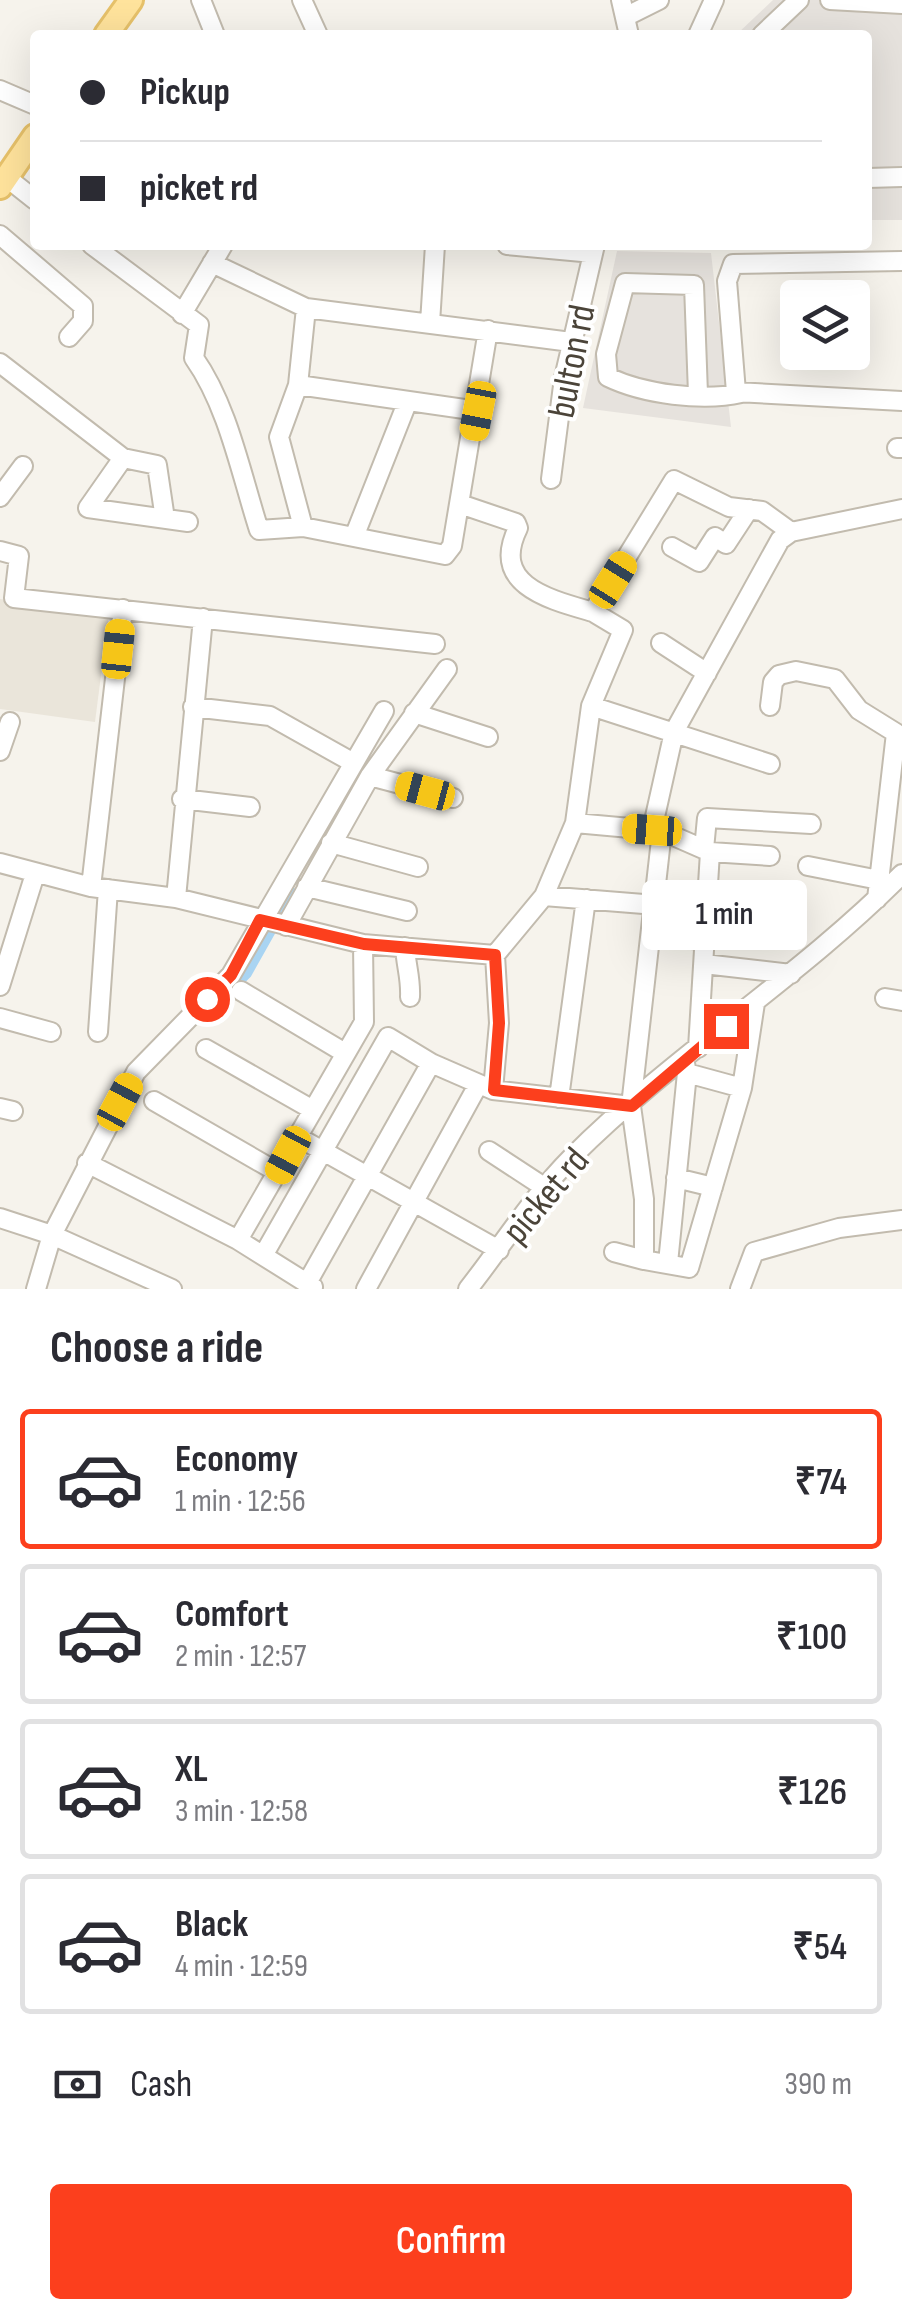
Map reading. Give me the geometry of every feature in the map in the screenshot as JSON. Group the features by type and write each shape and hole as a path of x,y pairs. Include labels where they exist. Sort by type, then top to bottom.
{"main road":[{"path":"108,30 122,2"},
{"path":"3,182 30,143"}],"street":[{"path":"201,0 213,30"},
{"path":"302,0 316,30"},
{"path":"626,17 659,0"},
{"path":"700,30 714,0"},
{"path":"767,30 798,0"},
{"path":"830,0 902,4"},
{"path":"0,90 30,103"},
{"path":"872,178 902,177"},
{"path":"3,182 30,197"},
{"path":"0,234 82,306 83,321 69,337"},
{"path":"103,250 200,325 194,358 205,374 230,437 259,530 304,527 445,554 452,546 478,411 488,330"},
{"path":"182,314 220,250"},
{"path":"430,323 435,250"},
{"name":"bulton rd","path":"551,478 571,342 594,250"},
{"path":"741,393 733,388 727,280 733,264 902,262"},
{"path":"212,263 306,308 571,342"},
{"path":"698,394 694,285 626,284 606,354 608,377 650,389 722,398 741,393 902,401"},
{"path":"304,527 279,437 298,385 306,308"},
{"path":"0,363 123,458 157,466 165,519"},
{"path":"298,385 478,411"},
{"path":"354,537 407,403"},
{"path":"123,458 88,508 188,522"},
{"path":"0,497 23,466"},
{"path":"593,612 674,480 730,507 762,511 792,532"},
{"path":"366,1289 486,1087 499,1023 495,955 544,896 575,823 591,706 623,630 593,612 542,594 518,578 511,568 508,548 518,528 516,523 460,504"},
{"path":"672,547 699,562 714,536 726,544 749,509"},
{"path":"644,1260 644,1199 632,1106 656,905 657,830 674,732 780,540 792,532 902,509"},
{"path":"0,551 19,556 14,598 434,644"},
{"path":"98,1032 100,888 122,610"},
{"path":"176,898 182,799 203,618"},
{"path":"661,643 707,672"},
{"path":"36,1289 52,1235 92,1165 136,1072 231,975 308,887 370,776 447,669"},
{"path":"770,706 773,682 780,674 816,673 835,679 859,710 896,733 878,890 808,866"},
{"path":"591,706 770,764"},
{"path":"193,708 270,716 352,762"},
{"path":"273,923 352,762 384,711"},
{"path":"414,712 488,736"},
{"path":"0,751 10,722"},
{"path":"370,776 452,798"},
{"path":"182,799 250,808"},
{"path":"668,1263 704,964 707,818 810,824"},
{"path":"575,823 657,830 707,851 770,856"},
{"path":"332,843 418,867"},
{"path":"0,864 100,888 176,898 364,944 495,955"},
{"path":"0,986 34,874"},
{"name":"picket rd","path":"468,1289 570,1158 840,936 878,890 902,874"},
{"path":"308,887 407,910"},
{"path":"544,896 656,905"},
{"path":"559,1098 586,899"},
{"path":"653,936 704,940"},
{"path":"238,1240 364,1022 364,944"},
{"path":"405,948 406,966 412,974 410,997"},
{"path":"704,964 791,974"},
{"path":"241,991 345,1053"},
{"path":"614,1252 688,1268 742,1088 755,1003"},
{"path":"0,1018 51,1032"},
{"path":"264,1254 388,1037 431,1063 486,1087 632,1106"},
{"path":"206,1049 313,1110"},
{"path":"690,1060 742,1088"},
{"path":"92,1165 264,1254 312,1286 431,1063"},
{"path":"154,1102 279,1173"},
{"path":"298,1137 499,1250"},
{"path":"488,1152 547,1189"},
{"path":"676,1178 712,1187"},
{"path":"0,1218 52,1235 172,1289"},
{"path":"740,1289 754,1252 839,1228 902,1220"}],"shaded area":[{"path":"773,0 902,0 902,220 872,220 872,30 741,30"},
{"path":"617,251 711,253 731,427 583,408"},
{"path":"0,599 109,613 95,722 0,709"}],"waterway":[{"path":"217,1002 246,973 291,893"}],"route":[{"path":"207,999 231,975 260,920 364,944 495,955 499,1023 494,1090 632,1106 726,1026"}]}
